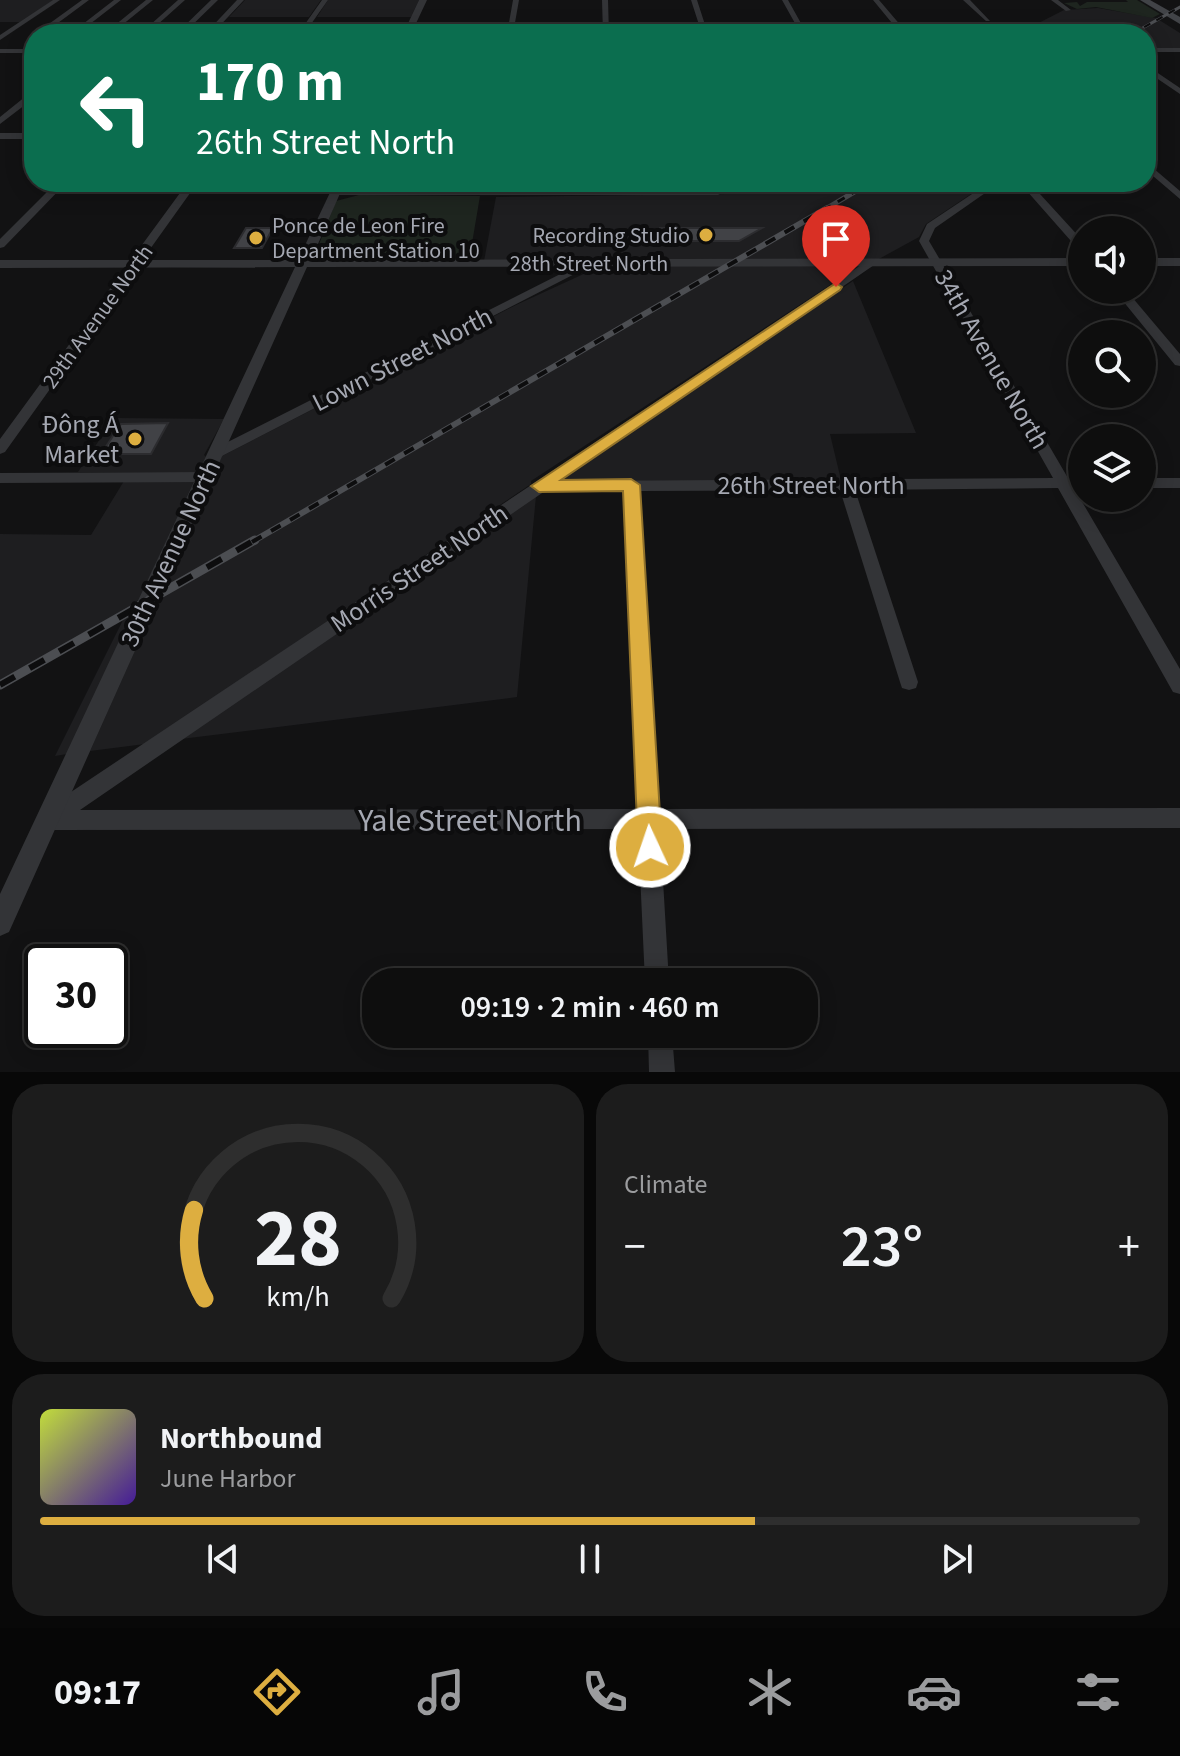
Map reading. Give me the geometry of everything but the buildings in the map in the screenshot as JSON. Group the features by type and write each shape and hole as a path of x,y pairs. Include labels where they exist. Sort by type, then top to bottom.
{"main road":[{"path":"1149,2 1180,21"}],"street":[{"path":"0,38 57,0"},
{"path":"52,24 86,0"},
{"path":"86,24 118,0"},
{"path":"120,24 150,0"},
{"path":"154,24 182,0"},
{"path":"190,24 215,0"},
{"path":"218,24 241,0"},
{"path":"308,24 325,0"},
{"path":"412,24 423,0"},
{"path":"512,24 516,0"},
{"path":"605,0 606,24"},
{"path":"694,0 702,24"},
{"path":"785,0 798,24"},
{"path":"876,0 896,24"},
{"path":"966,0 988,20"},
{"path":"1054,0 1068,10"},
{"path":"0,26 18,26"},
{"path":"1156,50 1180,50"},
{"path":"0,51 24,51"},
{"path":"1157,75 1180,92"},
{"path":"0,121 24,102"},
{"path":"0,136 24,136"},
{"path":"1156,174 1180,196"},
{"path":"0,245 52,192"},
{"name":"29th Avenue North","path":"0,449 186,192"},
{"name":"30th Avenue North","path":"0,923 335,192"},
{"name":"34th Avenue North","path":"981,192 931,226 924,241 1180,686"},
{"path":"1033,192 1068,231"},
{"name":"28th Street North","path":"0,264 1068,262"},
{"path":"1156,262 1180,262"},
{"name":"Lown Street North","path":"215,454 588,263"},
{"name":"Morris Street North","path":"47,820 871,263"},
{"path":"1132,304 1180,362"},
{"path":"0,478 205,477"},
{"name":"26th Street North","path":"539,486 1068,483"},
{"path":"1156,483 1180,483"},
{"path":"631,485 656,968"},
{"path":"846,485 909,682"},
{"name":"Yale Street North","path":"47,820 1180,818"},
{"path":"661,1048 662,1072"}],"shaded area":[{"path":"0,0 54,0 20,22 0,22"},
{"path":"245,0 321,0 309,17 229,17"},
{"path":"328,0 419,0 411,17 317,17"},
{"path":"1126,0 1137,0 1160,14 1152,18 1096,7 1077,9 1064,3 1077,2 1080,6 1087,2 1128,2"},
{"path":"1098,8 1156,18 1180,33 1180,49 1156,49 1156,24 1037,24 1064,10"},
{"path":"974,192 926,224 919,237 877,260 484,261 496,197"},
{"path":"359,195 480,196 469,261 325,260 316,252 336,201"},
{"path":"601,266 859,266 531,481 531,484 145,744 90,751 222,456 516,305"},
{"path":"853,281 916,433 830,434 841,480 558,481"},
{"path":"114,418 224,419 204,455 206,457 199,472 78,472"},
{"path":"124,481 194,482 67,754 55,756 124,618 0,687 0,534 91,535"},
{"path":"536,496 517,697 181,739"}],"railway":[{"path":"1150,24 1180,7"},
{"path":"824,210 854,192"},
{"path":"252,542 827,208"},
{"path":"0,685 255,540"}],"place":[{"name":"Recording Studio","path":"706,235"},
{"name":"Ponce de Leon Fire Department Station 10","path":"256,238"},
{"name":"Đông Á Market","path":"135,439"}],"route":[{"path":"650,847 631,485 539,486 836,287"}]}
